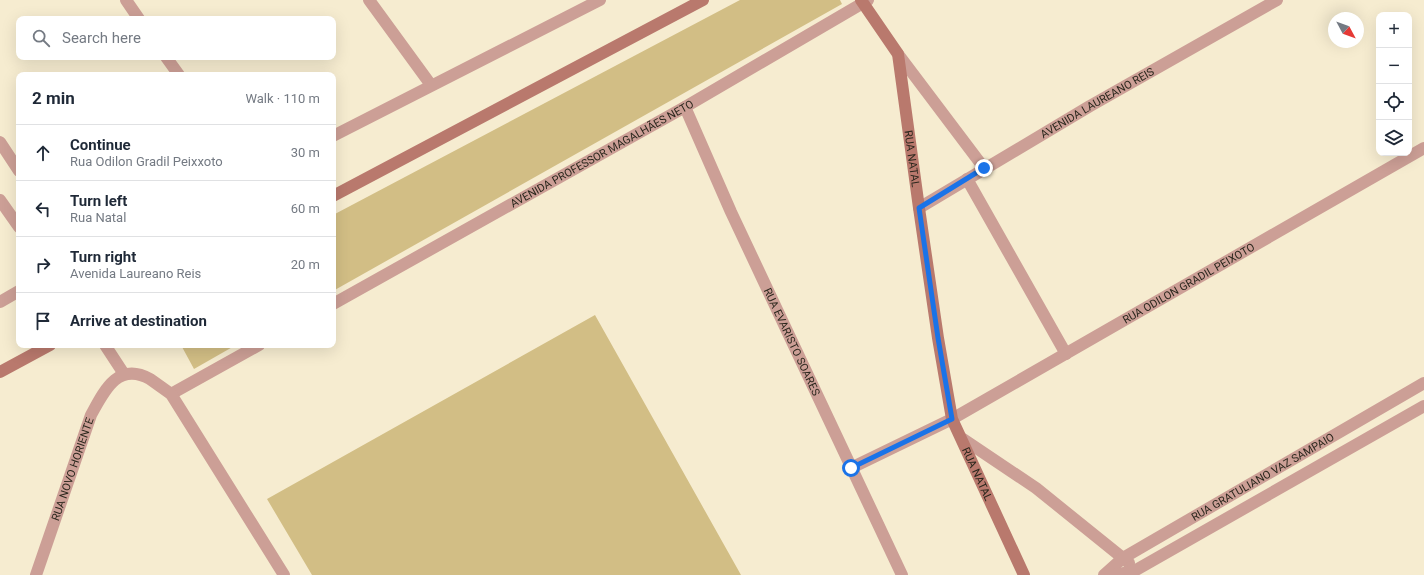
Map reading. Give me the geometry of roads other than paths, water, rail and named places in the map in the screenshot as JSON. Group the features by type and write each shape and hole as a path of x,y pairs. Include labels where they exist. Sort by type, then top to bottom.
{"street":[{"path":"126,0 137,16"},
{"path":"369,0 431,86"},
{"path":"336,134 600,0"},
{"path":"336,194 703,0"},
{"name":"AVENIDA LAUREANO REIS","path":"919,208 984,168 1277,0"},
{"name":"RUA NATAL","path":"864,1 898,54 938,338 952,419 963,439 1024,575"},
{"name":"AVENIDA PROFESSOR MAGALHÃES NETO","path":"336,302 685,107 864,1"},
{"path":"898,54 984,168"},
{"path":"168,60 176,72"},
{"name":"RUA EVARISTO SOARES","path":"685,107 731,212 902,575"},
{"path":"0,142 16,166"},
{"name":"RUA ODILON GRADIL PEIXOTO","path":"851,468 952,419 1424,148"},
{"path":"967,179 1066,354"},
{"path":"0,200 16,223"},
{"path":"0,302 16,293"},
{"path":"0,372 44,348"},
{"path":"107,348 124,374 140,375 150,379 171,394 284,575"},
{"path":"171,394 254,348"},
{"name":"RUA NOVO HORIENTE","path":"36,575 91,415 104,391 116,379 124,374"},
{"name":"RUA GRATULIANO VAZ SAMPAIO","path":"1104,575 1123,558 1424,384"},
{"path":"1393,401 1403,418"},
{"name":"RUA GRATULIANO VAZ SAMPAIO","path":"1115,575 1136,570 1424,406"},
{"path":"963,439 1036,488 1136,570"}]}
